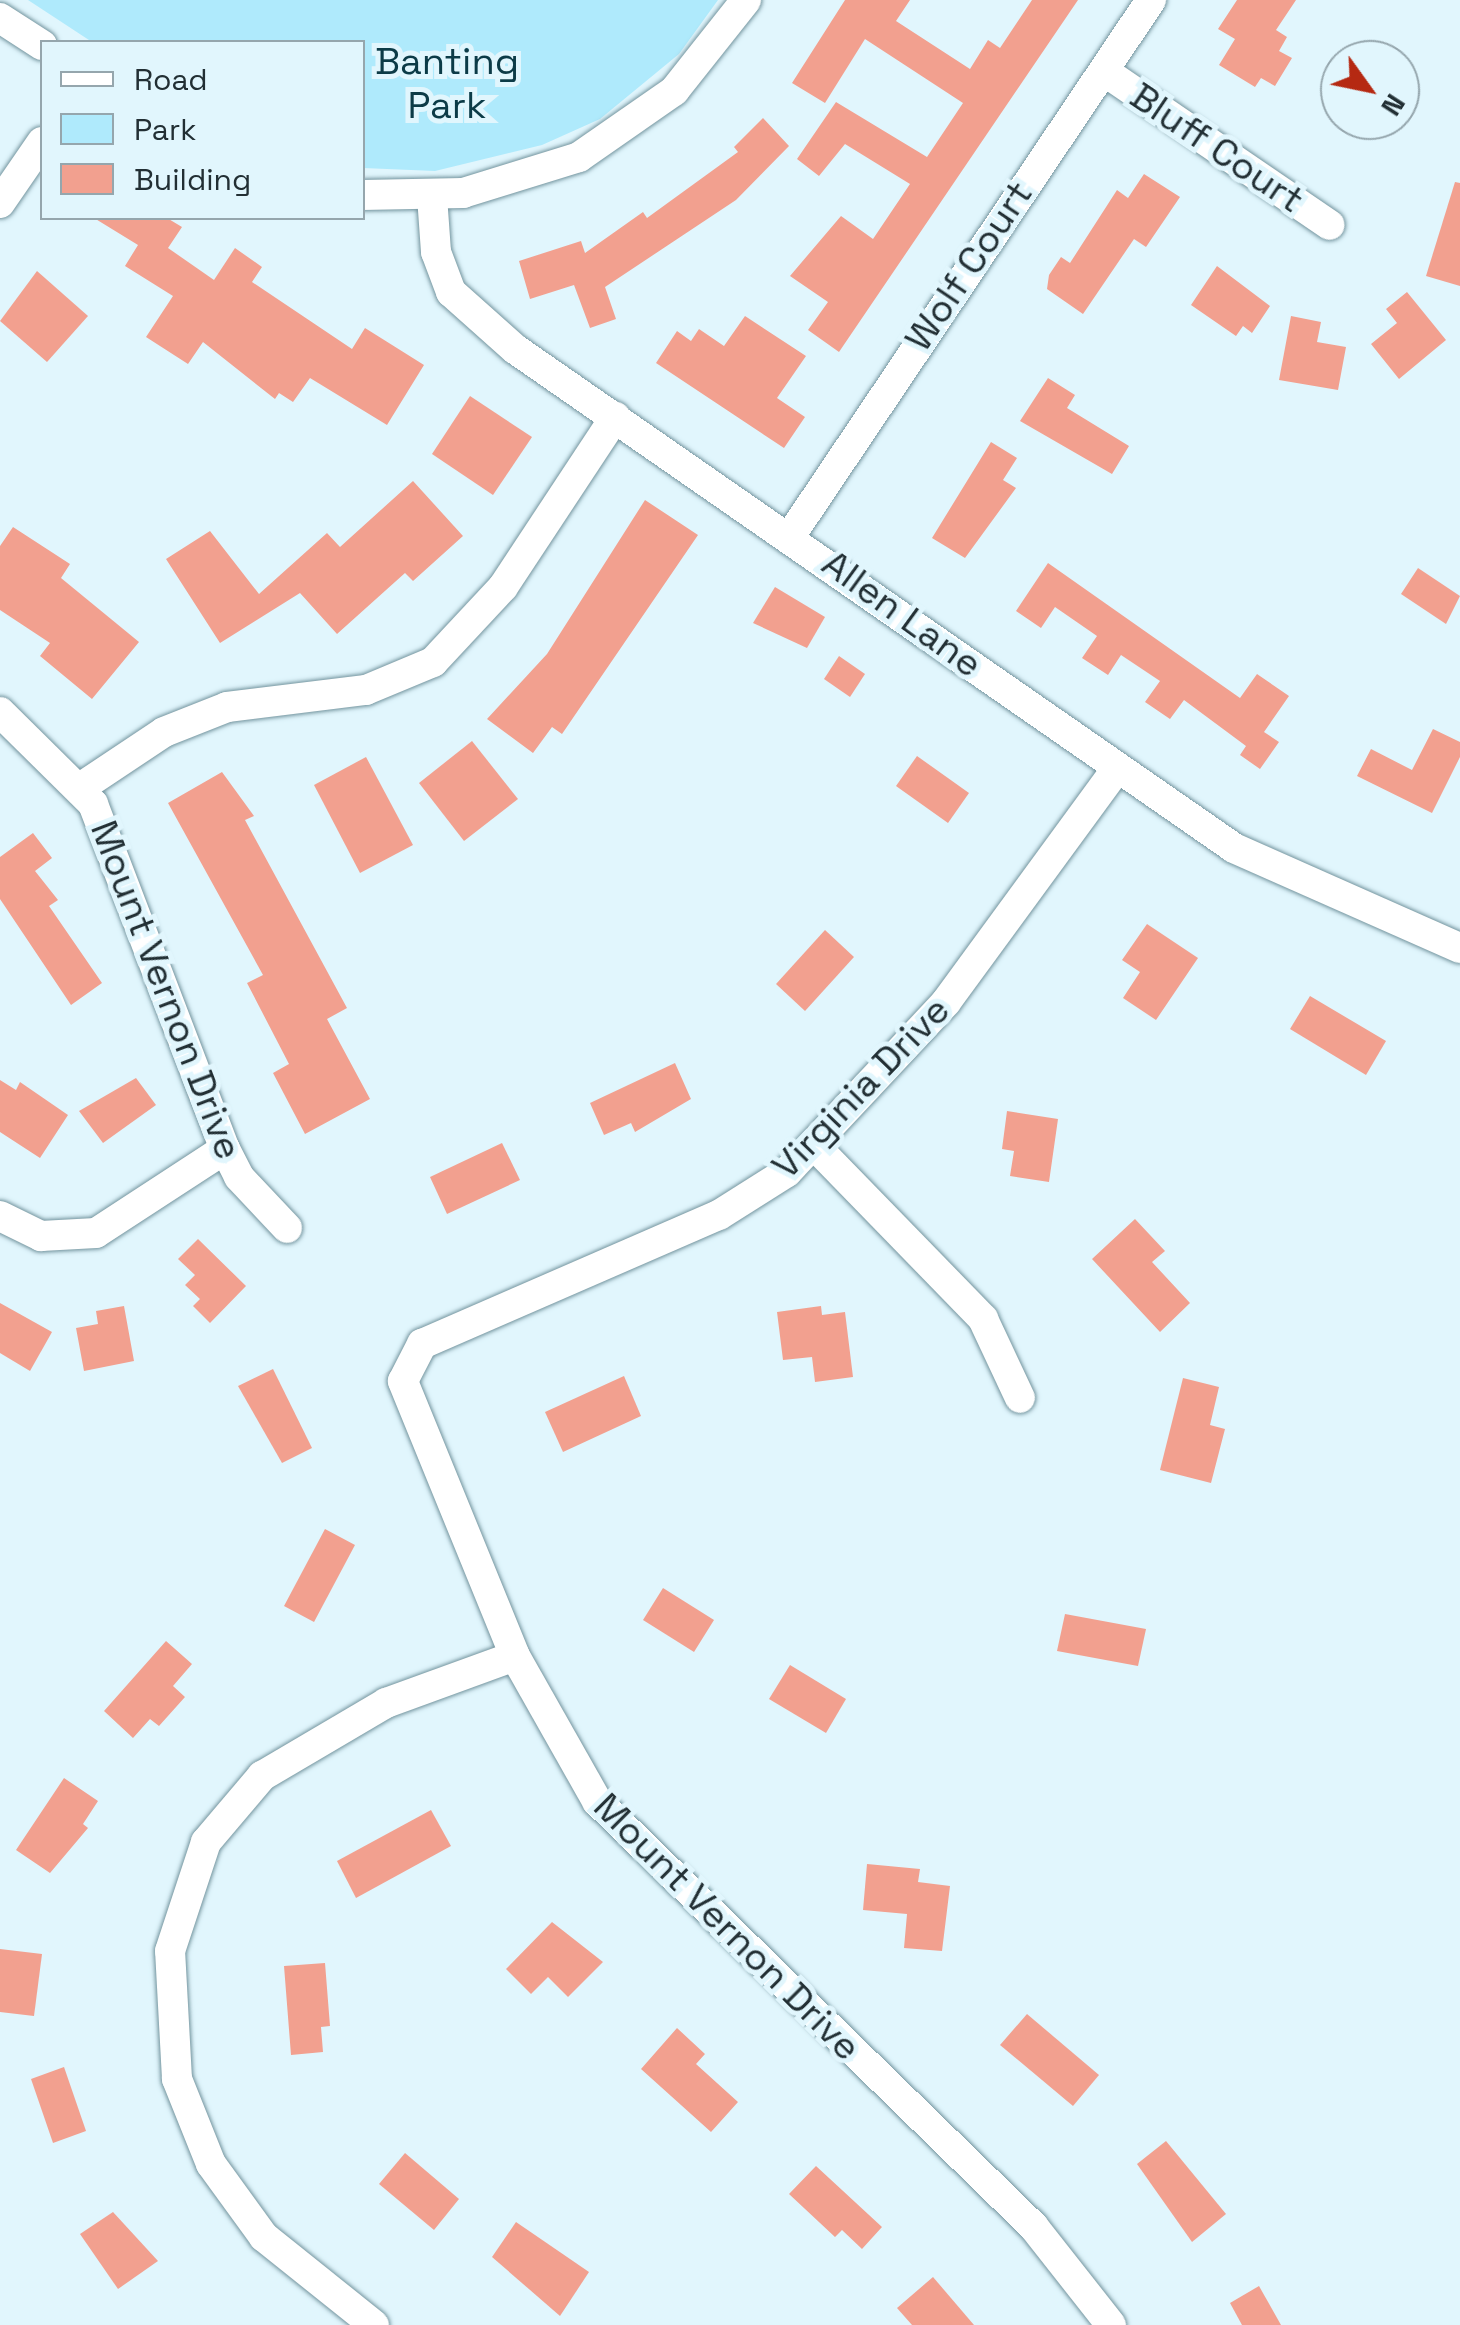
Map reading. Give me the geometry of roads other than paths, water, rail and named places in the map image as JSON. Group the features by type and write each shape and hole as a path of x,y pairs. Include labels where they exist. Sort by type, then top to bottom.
{"street":[{"path":"365,195 432,196 523,178 630,127 695,70 746,0"},
{"name":"Wolf Court","path":"791,535 1151,0"},
{"path":"0,18 40,45"},
{"name":"Bluff Court","path":"1104,71 1330,225"},
{"path":"0,203 40,145"},
{"name":"Allen Lane","path":"432,196 436,252 464,310 791,535 1117,768 1266,866 1460,948"},
{"path":"83,786 131,750 211,713 266,698 366,690 434,662 503,587 615,417"},
{"name":"Mount Vernon Drive","path":"0,712 83,786 123,871 225,1149 239,1177 287,1228"},
{"name":"Virginia Drive","path":"411,1354 719,1215 816,1146 987,950 1117,768"},
{"path":"816,1146 982,1319 1020,1398"},
{"path":"0,1216 41,1236 96,1233 225,1149"},
{"name":"Mount Vernon Drive","path":"411,1354 403,1382 416,1418 515,1656 566,1759 623,1830 1034,2226 1111,2325"},
{"path":"374,2325 264,2237 211,2164 177,2079 170,1951 206,1842 262,1776 386,1703 515,1656"}],"park label":[{"name":"Banting Park","path":"447,84"}]}
